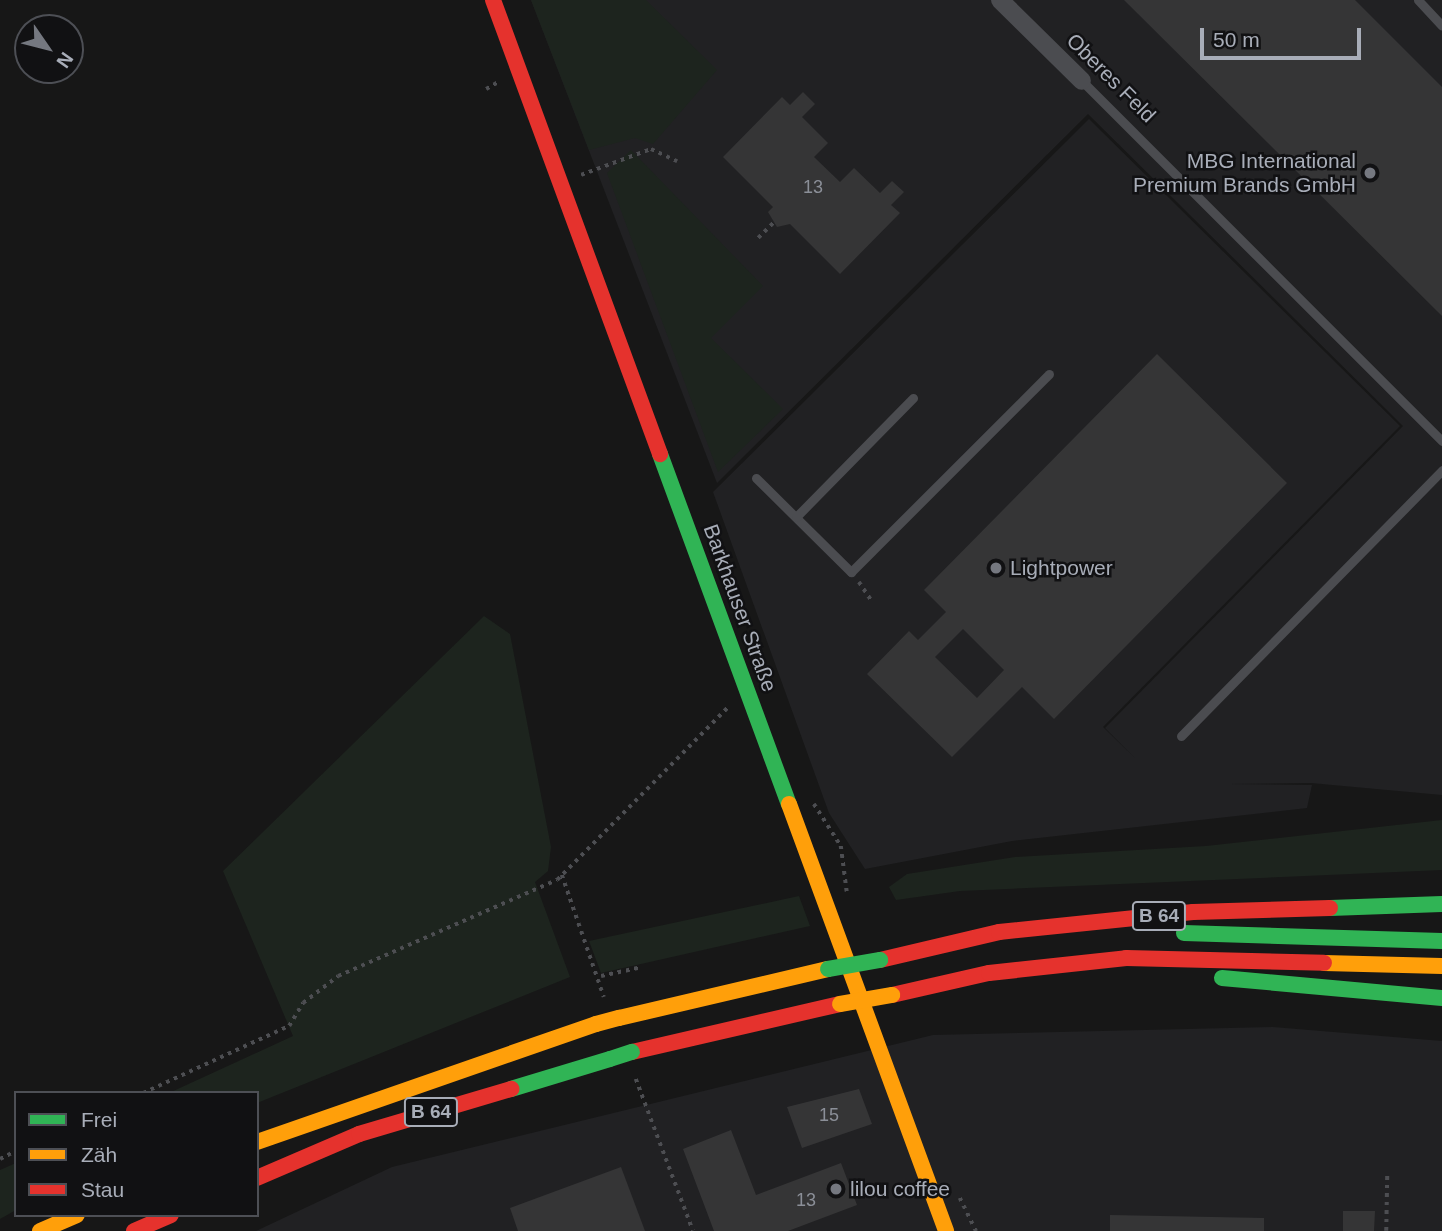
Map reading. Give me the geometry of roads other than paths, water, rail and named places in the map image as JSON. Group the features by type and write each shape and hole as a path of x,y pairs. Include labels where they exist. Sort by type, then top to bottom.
{"main road":[{"name":"Barkhauser Straße","path":"493,0 946,1231"},
{"name":"B 64","path":"259,1141 596,1024 999,932 1179,914 1442,904"},
{"name":"B 64","path":"880,960 1207,932 1442,941"},
{"name":"B 64","path":"259,1177 359,1134 632,1052 989,973 1126,958 1442,966"},
{"name":"B 64","path":"892,995 1115,978"},
{"path":"1154,978 1261,979 1442,998"},
{"path":"40,1231 72,1217"},
{"path":"134,1231 166,1217"}],"street":[{"name":"Oberes Feld","path":"1000,0 1082,81"}],"lane":[{"path":"1418,0 1442,26"},
{"name":"Oberes Feld","path":"1082,81 1442,440"},
{"path":"756,478 852,572 1049,373"},
{"path":"796,517 913,398"},
{"path":"1181,736 1442,470"}],"place":[{"name":"MBG International Premium Brands GmbH","path":"1370,173"},
{"name":"Lightpower","path":"996,568"},
{"name":"lilou coffee","path":"836,1189"}]}
